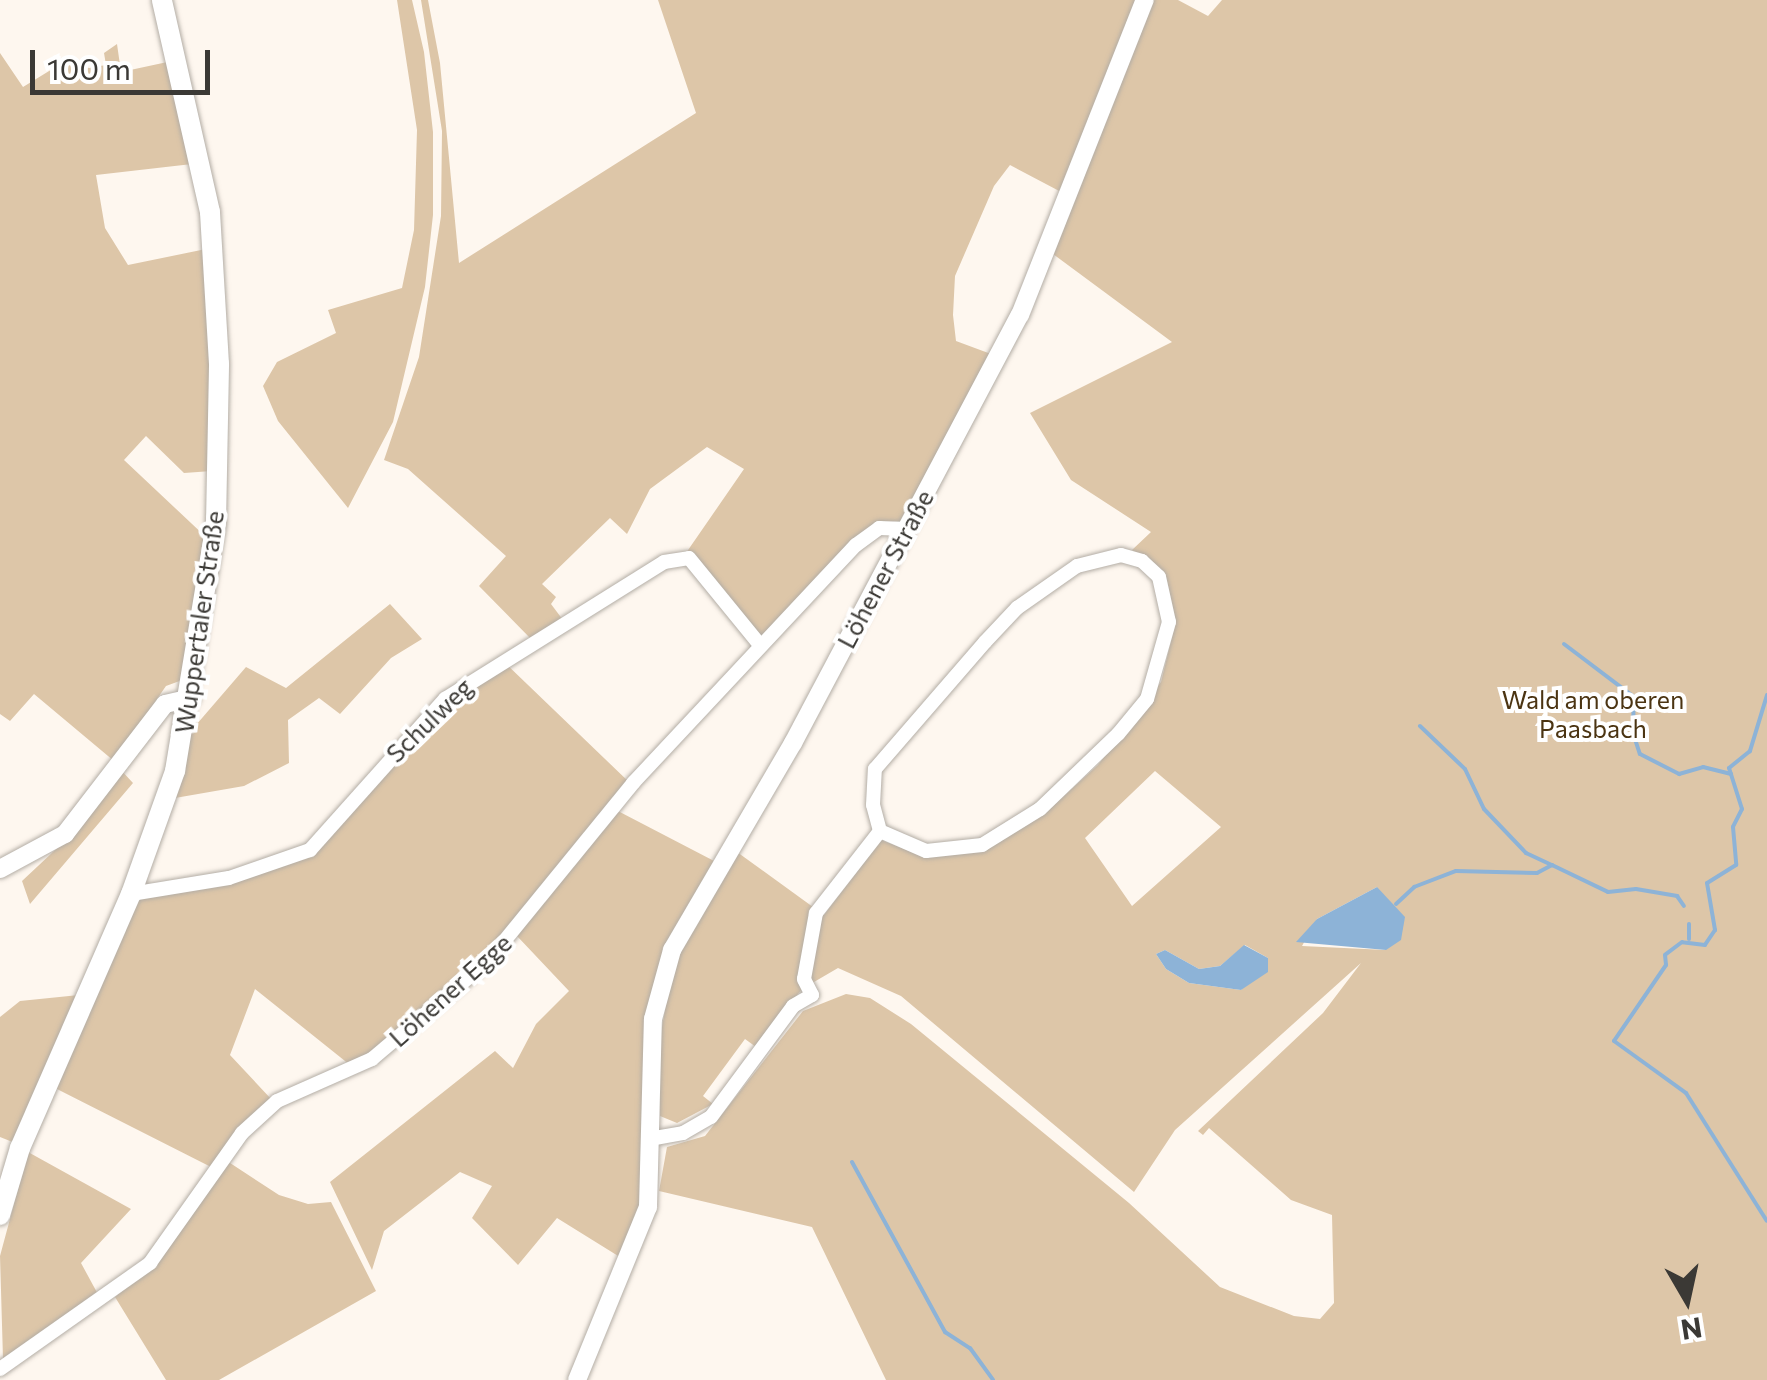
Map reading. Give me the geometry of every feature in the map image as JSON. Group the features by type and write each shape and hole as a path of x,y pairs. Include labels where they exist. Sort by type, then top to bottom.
{"main road":[{"name":"Wuppertaler Straße","path":"0,1214 20,1148 132,894 175,772 191,698 216,523 216,298 210,212 162,0"}],"street":[{"name":"Löhener Straße","path":"577,1380 638,1244 654,1138 650,1057 672,950 793,743 1020,316 1144,0"},
{"name":"Löhener Egge","path":"0,1369 150,1263 242,1133 277,1101 372,1059 488,961 633,783 856,545 879,528 906,530"},
{"path":"1121,555 1142,561 1159,578 1168,622 1146,699 1090,764 1040,809 982,844 926,851 880,831 873,805 876,768 1018,608 1077,566 1121,555"},
{"name":"Schulweg","path":"132,894 230,878 310,850 445,699 664,562 689,558 760,645"},
{"path":"0,869 66,834 165,704 191,698"},
{"path":"654,1138 683,1133 711,1117 793,1006 812,994 804,979 816,913 880,831"}],"green space":[{"path":"397,0 412,0 424,52 433,132 433,215 425,287 393,422 348,508 278,421 263,386 277,362 336,333 328,310 402,288 414,230 417,130"},
{"path":"421,0 428,0 440,63 459,263 696,113 658,0 1140,0 1063,193 1010,165 994,186 955,276 953,315 956,341 991,354 900,521 890,522 760,639 686,553 744,469 707,447 650,489 627,534 610,518 542,584 556,597 551,604 566,624 531,639 479,586 506,556 408,469 384,460 419,357 441,216 442,131"},
{"name":"Wald am oberen Paasbach","path":"1151,0 1178,0 1208,16 1222,0 1767,0 1767,1380 886,1380 812,1227 659,1191 667,1147 705,1136 803,1011 846,994 870,998 911,1024 1129,1203 1220,1287 1294,1316 1320,1319 1334,1303 1332,1215 1291,1200 1209,1128 1203,1135 1198,1131 1323,1013 1361,963 1175,1130 1134,1192 901,996 838,968 802,989 756,1047 745,1039 703,1096 713,1104 677,1123 660,1116 657,1055 674,960 737,852 824,915 881,840 920,855 968,853 1054,805 1098,765 1161,682 1176,621 1166,576 1132,550 1151,532 1071,480 1030,413 1172,342 1053,254","holes":["1155,771 1221,827 1132,906 1085,838","1377,887 1386,950 1302,946 1317,919","1245,945 1268,958 1241,990 1189,983 1166,969 1156,954 1165,950 1199,969 1220,966"]},
{"path":"117,44 121,72 172,61 192,164 96,175 105,228 128,265 206,249 212,471 184,473 146,436 124,460 208,539 185,679 166,686 114,761 34,694 10,721 0,714 0,53 23,87 67,60 89,68 106,65 104,53"},
{"path":"390,604 422,639 391,658 340,714 319,698 288,720 289,763 244,786 175,798 190,732 246,667 286,688"},
{"path":"504,662 630,783 509,934 373,1055 350,1065 255,989 230,1055 272,1100 211,1167 53,1087 140,897 313,852 446,701"},
{"path":"120,769 133,783 30,904 22,881 70,836"},
{"path":"616,810 716,862 671,939 645,1017 646,1188 623,1259 557,1218 518,1265 472,1218 492,1186 460,1172 384,1231 372,1270 330,1182 495,1051 513,1068 536,1024 569,991 517,936"},
{"path":"79,995 15,1143 0,1137 0,1017 20,1001"},
{"path":"28,1152 131,1209 81,1263 100,1298 3,1359 0,1256"},
{"path":"227,1161 279,1195 308,1204 331,1202 376,1291 219,1380 166,1380 115,1297 139,1276"}],"water":[{"path":"1377,887 1405,917 1401,940 1386,950 1296,942 1317,919"},
{"path":"1244,945 1268,958 1268,972 1241,990 1189,983 1166,969 1156,954 1165,950 1199,969 1220,966"}],"waterway":[{"path":"1564,644 1634,697 1633,733 1640,754 1679,774 1703,767 1731,774"},
{"path":"1767,695 1750,751 1729,768 1742,809 1733,827 1736,865 1707,883 1715,930 1705,945 1682,942 1665,955 1666,965 1614,1041 1686,1093 1767,1221"},
{"path":"1420,726 1465,769 1484,809 1526,853 1552,865"},
{"path":"1396,904 1414,887 1456,871 1537,873 1552,865 1608,892 1636,889 1677,896 1684,906"},
{"path":"1689,924 1689,939"},
{"path":"852,1162 945,1332 970,1348 993,1380"}]}
